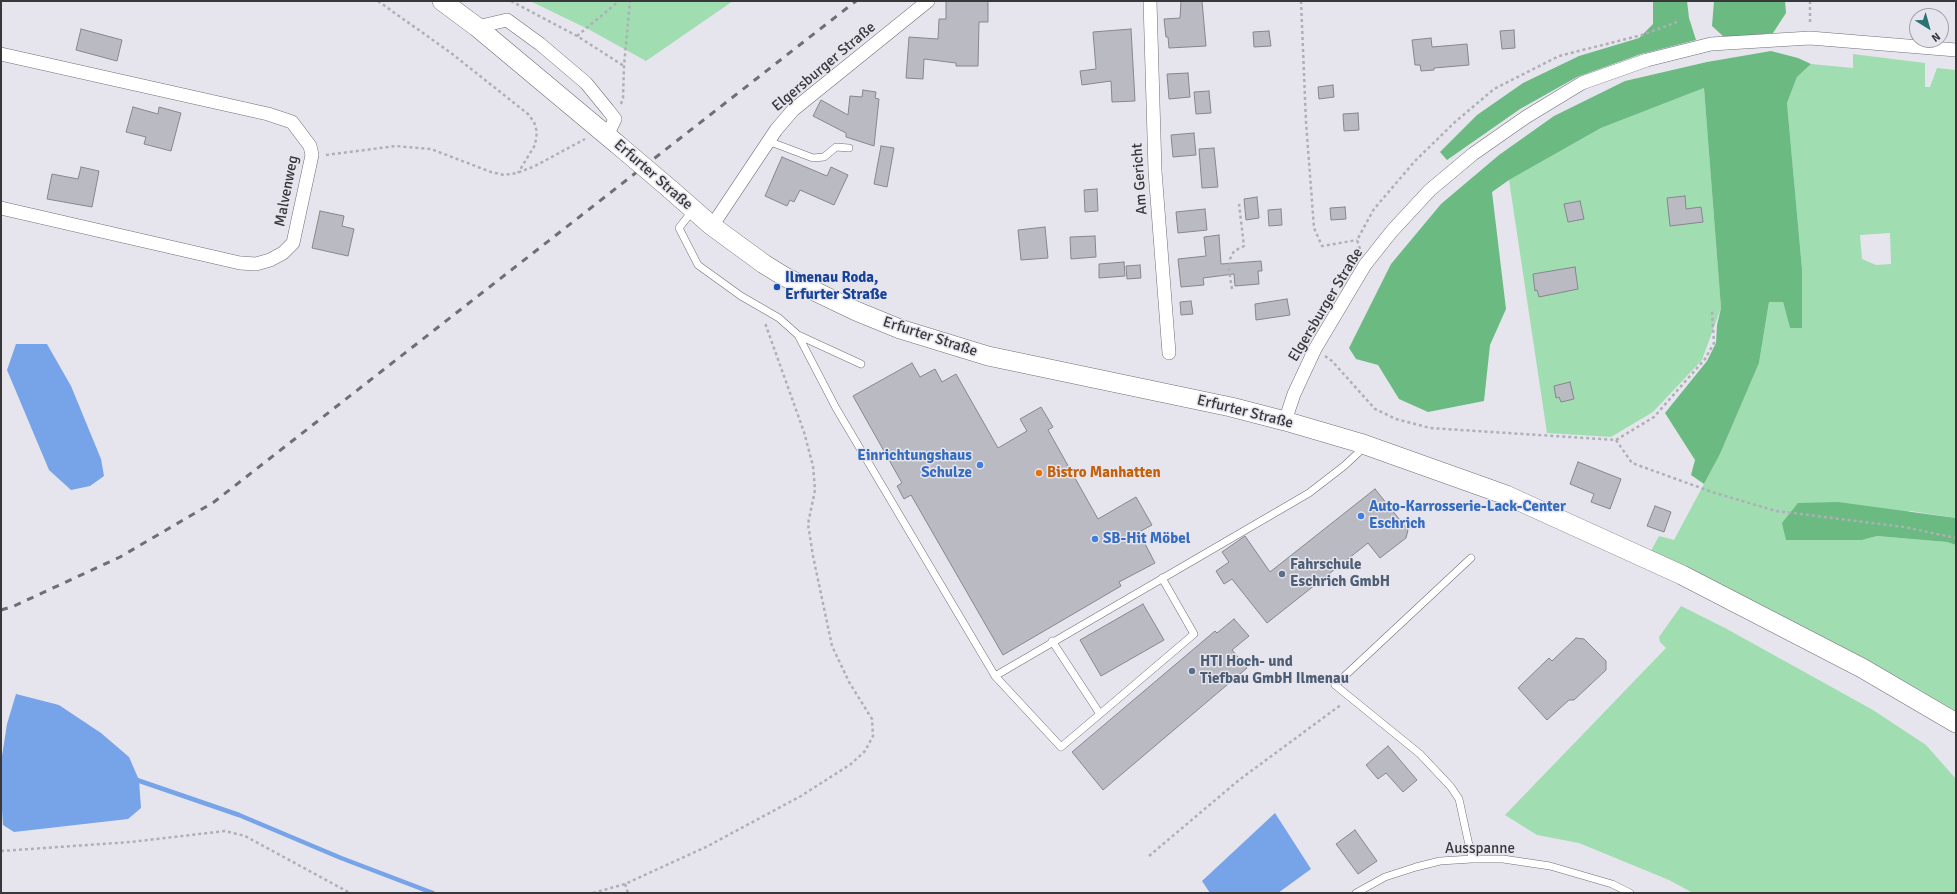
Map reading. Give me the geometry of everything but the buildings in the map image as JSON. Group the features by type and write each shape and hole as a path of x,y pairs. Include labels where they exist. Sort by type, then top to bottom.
{"main road":[{"name":"Erfurter Straße","path":"442,1 477,27 608,136 712,226 742,249 785,277 843,305 900,329 988,356 1224,406 1285,421 1360,443 1506,495 1682,575 1862,668 1956,724"}],"street":[{"name":"Elgersburger Straße","path":"712,226 768,142 793,110 928,1"},
{"name":"Am Gericht","path":"1150,1 1155,171 1169,353"},
{"path":"477,27 508,20 540,44 586,83 615,119 608,136"},
{"name":"Elgersburger Straße","path":"1285,421 1294,394 1315,349 1365,265 1392,231 1430,190 1473,154 1526,117 1582,83 1647,60 1711,44 1810,38 1956,50"},
{"name":"Malvenweg","path":"1,54 268,114 292,122 310,146 312,155 293,243 283,253 270,260 256,264 240,263 1,208"}],"lane":[{"path":"768,142 813,158 824,157 836,147 849,148"},
{"path":"693,209 680,228 698,265 760,308 779,318 798,335 861,364"},
{"path":"798,335 836,408 995,676 1061,747 1194,634 1162,578"},
{"path":"995,676 1309,493 1344,466 1358,453 1360,443"},
{"path":"1471,558 1335,685 1420,754 1451,786 1459,799 1472,859"},
{"path":"1052,642 1100,714"},
{"name":"Ausspanne","path":"1356,893 1385,877 1416,867 1440,861 1472,859 1503,859 1550,866 1612,884 1630,893"}],"path":[{"path":"378,1 451,53 528,114 534,122 537,132 535,145 517,173"},
{"path":"511,1 577,36 624,66 630,1"},
{"path":"577,36 619,1"},
{"path":"1301,1 1306,122 1314,228 1322,246 1357,240"},
{"path":"1810,1 1810,38"},
{"path":"1365,265 1357,240 1374,209 1415,160 1455,122 1494,89 1559,56 1642,35 1677,22"},
{"path":"312,155 403,146 431,149 491,172 504,175 517,173 549,160 586,138 608,136"},
{"path":"1232,289 1229,270 1230,259 1234,251 1244,246 1239,204"},
{"path":"593,893 625,884 706,847 801,796 855,760 865,751 873,736 872,719 849,682 832,646 812,556 808,524 815,490 813,466 804,432 760,308"},
{"path":"1315,349 1332,361 1375,410 1396,419 1430,428 1616,440 1654,417 1705,359 1714,343 1712,311"},
{"path":"1616,440 1632,463 1719,494 1776,511 1904,527 1956,538"},
{"path":"1149,856 1239,780 1350,698"},
{"path":"1,851 131,842 225,831 245,836 350,893"},
{"path":"625,884 628,893"}],"green space":[{"path":"530,1 733,1 646,61 588,29"},
{"path":"1653,1 1687,1 1689,18 1696,40 1641,54 1577,77 1520,109 1447,160 1440,152 1477,115 1523,83 1579,56 1639,38 1653,24"},
{"path":"1714,1 1785,1 1786,13 1773,33 1725,38 1712,26"},
{"path":"1771,51 1798,58 1811,64 1797,77 1787,103 1802,269 1802,328 1790,328 1783,302 1769,302 1759,363 1720,454 1704,484 1691,475 1695,460 1665,413 1707,361 1716,343 1717,325 1721,308 1704,88 1601,128 1509,180 1492,192 1506,309 1490,345 1484,401 1428,412 1399,399 1378,365 1356,359 1349,348 1391,264 1441,204 1499,155 1554,116 1625,81 1707,62"},
{"path":"1853,54 1925,63 1925,87 1930,87 1937,68 1956,70 1956,518 1911,511 1786,540 1862,540 1877,536 1947,542 1956,545 1956,714 1651,551 1659,536 1674,540 1720,454 1759,363 1769,302 1783,302 1790,328 1802,269 1787,103 1797,77 1811,64 1853,68","holes":["1890,233 1891,264 1876,265 1862,259 1860,235"]},
{"path":"1704,88 1721,308 1702,360 1653,412 1611,437 1547,433 1509,180 1601,128"},
{"path":"1838,502 1956,518 1956,545 1947,542 1877,536 1862,540 1786,540 1782,523 1798,503"},
{"path":"1681,606 1725,628 1873,710 1926,745 1956,779 1956,893 1693,893 1669,880 1579,843 1537,835 1505,815 1666,648 1660,642 1659,637"}],"water":[{"path":"16,344 47,344 71,386 101,459 104,476 90,486 71,490 49,470 7,370"},
{"path":"16,694 59,705 101,733 129,757 139,780 141,808 128,819 14,832 3,825 1,795 2,756 7,724"},
{"path":"1275,813 1311,869 1278,893 1210,893 1202,881"}],"waterway":[{"path":"134,779 239,815 341,858 433,893"}],"railway":[{"path":"1,610 14,606 120,557 214,502 856,1"}],"place":[{"name":"Ilmenau Roda, Erfurter Straße","path":"777,287"},
{"name":"Einrichtungshaus Schulze","path":"980,465"},
{"name":"Bistro Manhatten","path":"1039,473"},
{"name":"Auto-Karrosserie-Lack-Center Eschrich","path":"1361,516"},
{"name":"SB-Hit Möbel","path":"1095,539"},
{"name":"Fahrschule Eschrich GmbH","path":"1282,574"},
{"name":"HTI Hoch- und Tiefbau GmbH Ilmenau","path":"1192,671"}]}
